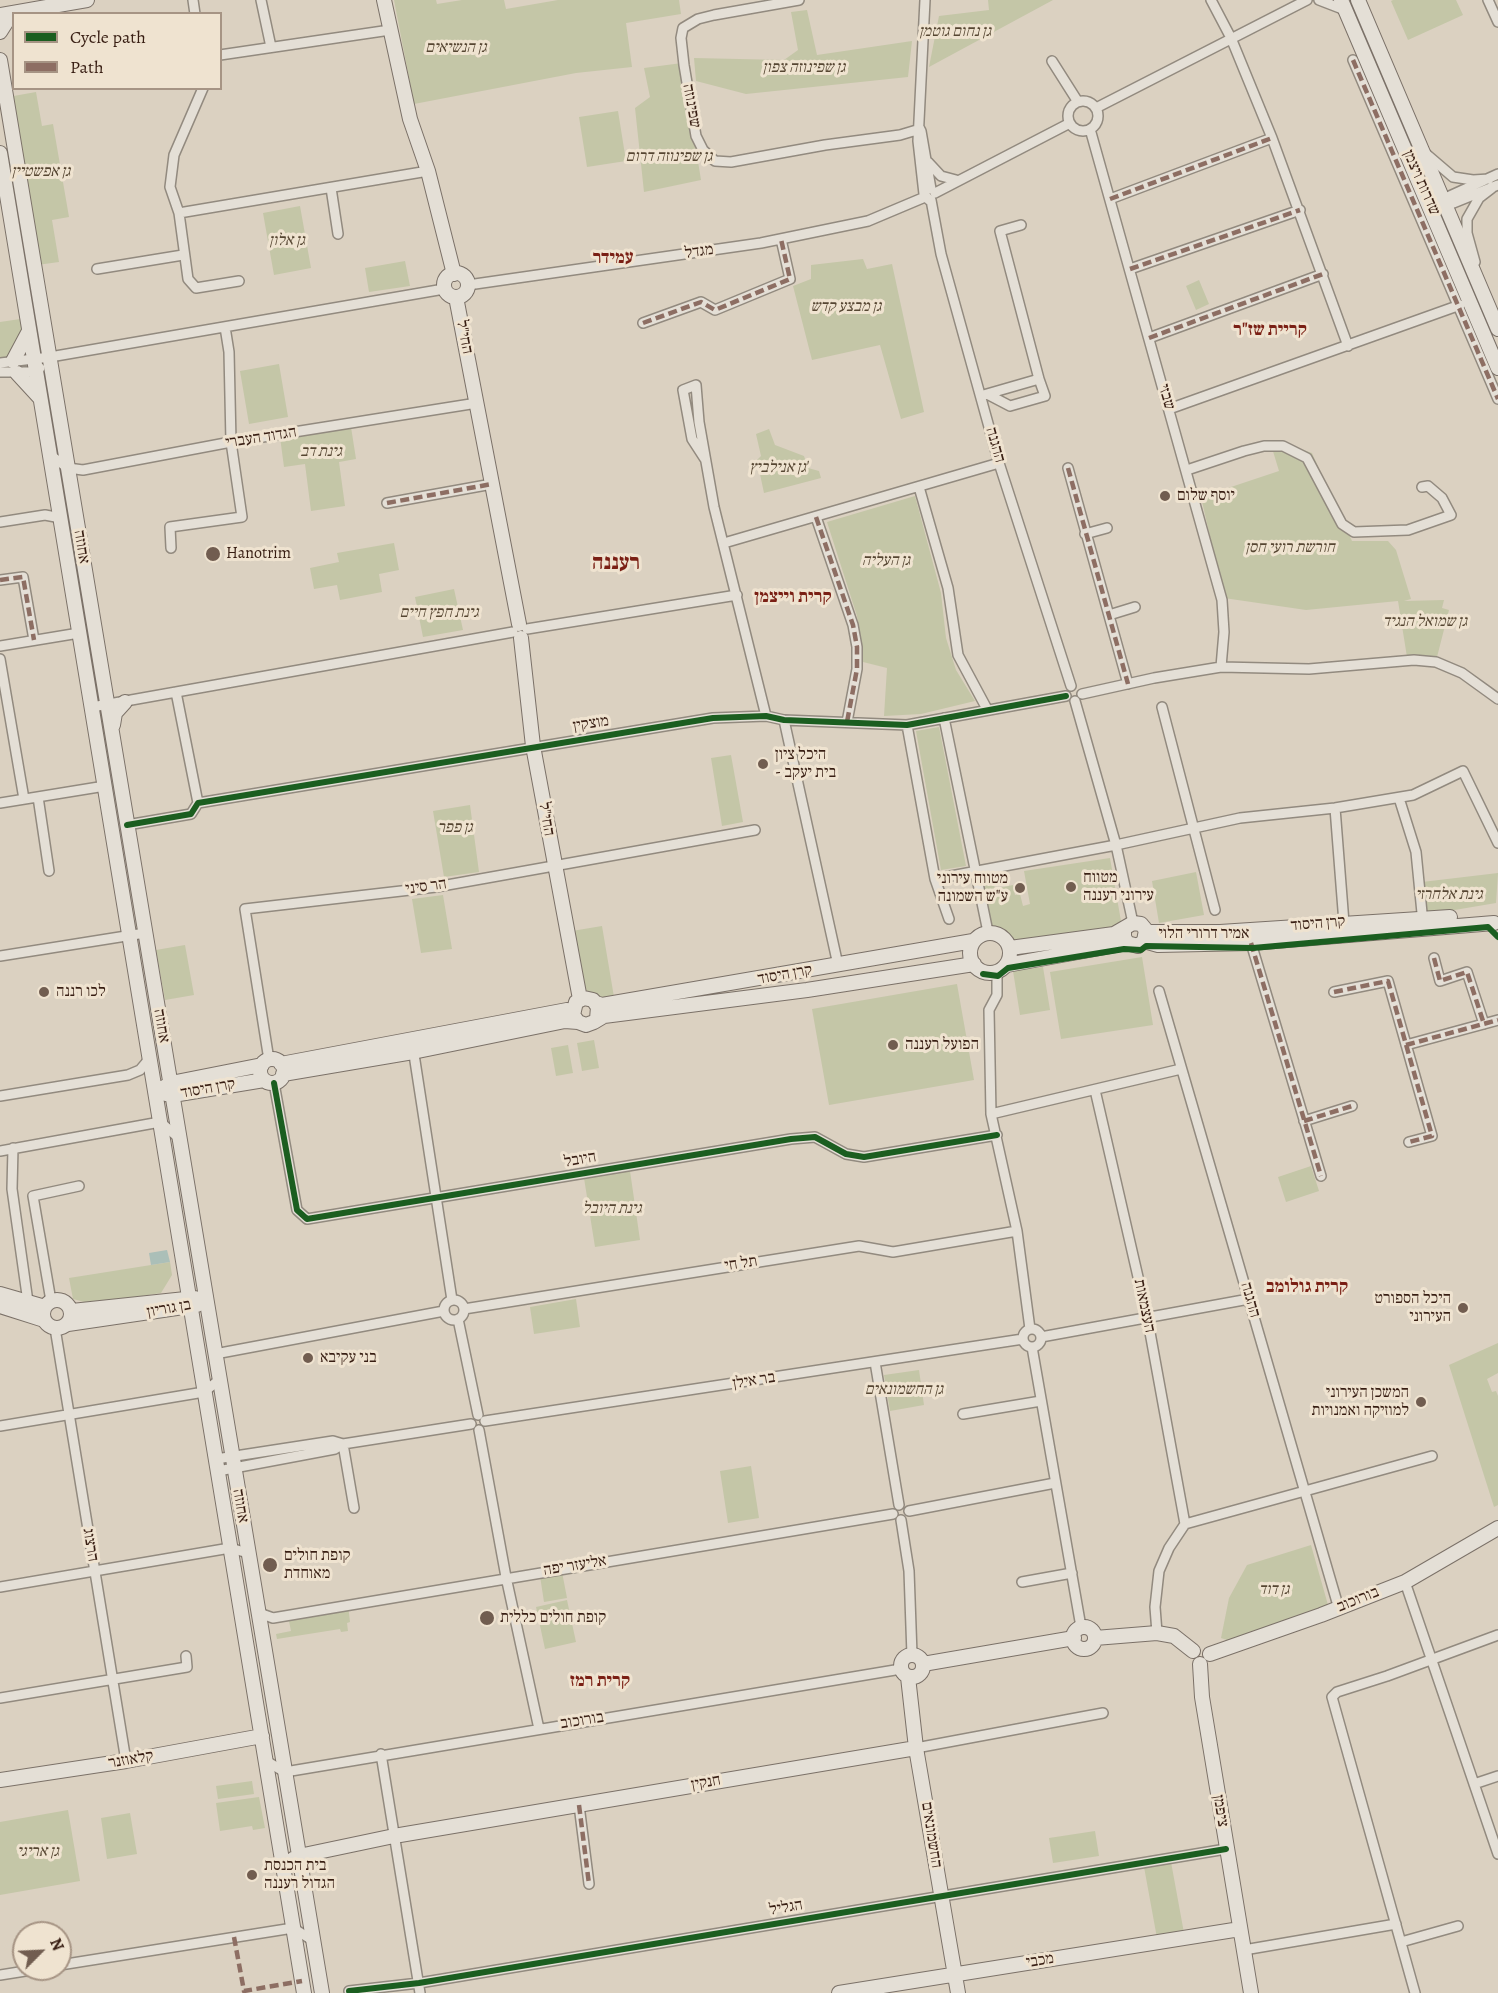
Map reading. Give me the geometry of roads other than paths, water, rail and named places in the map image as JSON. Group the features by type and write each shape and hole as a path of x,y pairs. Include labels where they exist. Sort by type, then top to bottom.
{"street":[{"path":"29,12 87,0"},
{"path":"261,0 271,48"},
{"path":"384,0 410,119 428,171 454,274"},
{"name":"שפינוזה","path":"800,0 714,15 698,19 683,28 681,38 684,64 696,136 703,150 715,161 731,162 825,145 900,135 920,129"},
{"path":"926,0 918,141 930,194"},
{"path":"1211,0 1231,38 1272,138 1348,346"},
{"path":"1096,108 1307,0"},
{"path":"1319,0 1343,5"},
{"name":"שדרות ויצמן","path":"1358,0 1422,150 1498,368"},
{"path":"1488,0 1498,22"},
{"name":"שדרות ויצמן","path":"1343,5 1441,205 1498,329"},
{"path":"0,32 7,21 12,18"},
{"path":"222,56 390,30"},
{"name":"אחוזה","path":"0,60 248,1553 285,1772 302,1852 312,1940 322,1993"},
{"path":"1353,60 1460,305 1498,399"},
{"path":"1052,61 1078,102"},
{"path":"202,90 179,142 171,170 170,187 179,213 183,255 188,279 196,288 239,281"},
{"path":"1078,102 1088,102 1096,108 1097,122 1090,129 1081,131 1070,123 1070,108 1078,102"},
{"name":"מגדל","path":"468,285 781,239 868,221 930,194 1070,123"},
{"path":"920,129 928,162 930,194"},
{"name":"שבזי","path":"1090,129 1222,600 1224,632 1221,667"},
{"path":"1110,199 1272,138"},
{"path":"1422,150 1453,177 1494,182"},
{"name":"אחוזה","path":"0,153 304,1993"},
{"path":"928,162 941,176 956,180"},
{"path":"179,213 428,171"},
{"path":"1441,205 1494,182"},
{"path":"1483,293 1467,233 1467,219 1479,198 1494,182"},
{"path":"331,188 338,234"},
{"name":"ההגנה","path":"930,194 941,254 984,395 999,463 1071,686"},
{"path":"1130,269 1300,210"},
{"path":"984,395 1010,406 1045,396 1000,231 1021,225"},
{"path":"643,323 701,302 715,310 790,279 781,239"},
{"path":"97,269 183,255"},
{"path":"454,274 462,275 468,285 463,295 456,297 449,295 444,289 447,277 454,274"},
{"path":"1149,338 1323,274"},
{"path":"0,372 10,366 35,365 50,357 444,289"},
{"name":"החי\"ל","path":"456,297 520,631 533,746 577,1002"},
{"path":"1169,409 1460,305"},
{"path":"171,548 170,527 242,517 231,442 230,368 225,327"},
{"path":"10,366 29,331"},
{"path":"10,366 41,399"},
{"path":"984,395 1039,379"},
{"path":"705,459 692,439 683,390 696,385 705,459 766,716"},
{"name":"הגדוד העברי","path":"68,468 83,471 231,442 477,403"},
{"path":"1187,470 1244,451 1264,446 1283,446 1307,458 1342,524 1354,532 1408,530 1451,515 1442,498 1428,486 1422,486"},
{"path":"50,455 68,468"},
{"path":"724,543 999,463"},
{"path":"1068,468 1128,684"},
{"path":"387,503 492,484"},
{"path":"920,487 936,536 948,588 958,655 987,709"},
{"path":"0,522 33,516 61,518"},
{"path":"816,517 853,625 857,647 857,669 847,722"},
{"path":"1085,534 1107,528"},
{"path":"0,580 23,577 34,640"},
{"path":"92,707 737,595"},
{"path":"1109,615 1135,607"},
{"path":"0,646 79,633"},
{"path":"0,658 24,799"},
{"path":"1071,699 1082,694 1128,684 1221,667 1309,669 1414,660 1436,662 1462,673 1498,698"},
{"path":"1082,694 1079,687 1071,686 1066,691 1071,699 1116,845 1129,926 1124,937 1127,944"},
{"path":"176,692 198,803"},
{"name":"מוצקין","path":"128,825 191,814 198,803 713,718 766,716 784,720 907,725 987,709 1071,699"},
{"path":"112,733 115,713 125,702"},
{"path":"1162,707 1215,910"},
{"path":"944,717 988,932"},
{"path":"784,720 838,965"},
{"path":"907,725 935,879 949,919"},
{"path":"935,879 1116,845 1240,818 1335,808 1399,798 1413,795 1463,771 1498,843"},
{"path":"0,802 105,786"},
{"path":"38,797 49,872"},
{"path":"1399,798 1416,852 1422,913"},
{"path":"1335,808 1344,923"},
{"name":"הר סיני","path":"272,1071 246,909 436,887 554,864 755,830"},
{"name":"קרן היסוד","path":"1145,937 1344,923 1496,919"},
{"name":"קרן היסוד","path":"1145,937 1158,945 1251,944 1496,919"},
{"path":"1141,924 1145,937 1138,946 1127,944 983,972 974,964 970,953 973,941 988,932 999,934 1010,948 1114,934 1129,926 1141,924"},
{"path":"0,956 145,933"},
{"name":"קרן היסוד","path":"596,1003 602,1005 973,941"},
{"path":"1251,944 1321,1176"},
{"path":"1010,948 1002,968 997,995 989,1010 991,1114 1017,1231 1030,1329"},
{"path":"1434,958 1440,981 1467,972 1484,1024"},
{"name":"קרן היסוד","path":"597,1019 604,1016 807,990 974,964"},
{"path":"1334,993 1388,981 1432,1136 1409,1142"},
{"name":"ההגנה","path":"1159,991 1339,1609"},
{"path":"589,998 596,1003 599,1011 597,1019 590,1024 578,1022 573,1015 577,1002 589,998"},
{"name":"קרן היסוד","path":"412,1046 562,1012 577,1002"},
{"path":"1406,1045 1498,1020"},
{"name":"קרן היסוד","path":"155,1092 412,1046 566,1021 578,1022"},
{"path":"412,1046 452,1300"},
{"path":"0,1096 128,1075 140,1070 150,1058"},
{"path":"166,1059 192,1085 176,1117"},
{"path":"991,1114 1181,1069"},
{"name":"היובל","path":"272,1071 297,1210 301,1217 307,1220 436,1200 660,1159 791,1139 815,1137 846,1154 864,1156 997,1135"},
{"name":"העצמאות","path":"1095,1090 1147,1316 1185,1524"},
{"path":"1305,1121 1352,1106"},
{"path":"0,1151 160,1122 179,1138"},
{"path":"13,1148 12,1189 28,1302"},
{"name":"הרצוג","path":"80,1186 33,1196 56,1315 69,1414 126,1761"},
{"name":"תל חי","path":"464,1309 475,1305 859,1246 893,1252 1017,1231"},
{"path":"184,1269 163,1306 194,1327"},
{"name":"בן גוריון","path":"0,1293 28,1302 56,1315"},
{"path":"1041,1337 1250,1299"},
{"path":"458,1319 450,1319 444,1311 445,1305 452,1300 460,1302 464,1309 458,1319 481,1418 473,1417 539,1729"},
{"name":"בן גוריון","path":"0,1306 56,1315 206,1301"},
{"path":"215,1354 444,1311"},
{"path":"1030,1329 1038,1331 1041,1337 1040,1343 1032,1347 1026,1345 1023,1339 1024,1333 1030,1329"},
{"name":"בר אילן","path":"481,1418 1023,1339"},
{"path":"923,1664 1078,1633 1090,1628 1095,1638 1092,1645 1084,1649 1078,1646 1078,1633 1072,1573 1032,1347"},
{"path":"875,1362 899,1505"},
{"path":"0,1426 204,1392 219,1380"},
{"path":"963,1414 1041,1401"},
{"path":"217,1465 335,1449 344,1444 475,1427"},
{"path":"344,1444 354,1508"},
{"path":"1157,1633 1155,1607 1159,1571 1169,1548 1185,1524 1432,1456"},
{"path":"909,1511 1055,1483"},
{"path":"902,1520 895,1518 893,1514 895,1507 906,1506 909,1511"},
{"path":"902,1520 906,1518 909,1511"},
{"name":"אליעזר יפה","path":"259,1613 273,1618 506,1577 893,1514"},
{"path":"902,1520 909,1571 912,1655"},
{"name":"בורוכוב","path":"1205,1659 1405,1582 1498,1528"},
{"path":"0,1587 230,1548 248,1553"},
{"path":"1022,1582 1072,1573"},
{"path":"1405,1582 1498,1854"},
{"path":"1095,1638 1157,1633 1174,1636 1193,1651 1204,1647 1205,1659"},
{"path":"1415,1993 1332,1697 1337,1692 1498,1635"},
{"path":"912,1655 919,1657 923,1664 919,1675 904,1673 902,1661 912,1655"},
{"path":"0,1698 187,1667 186,1656"},
{"name":"ציפמן","path":"1205,1659 1202,1697 1251,1993"},
{"name":"בורוכוב","path":"285,1772 381,1754 904,1673"},
{"name":"החשמונאים","path":"904,1673 958,1993"},
{"name":"חנקין","path":"283,1868 302,1852 916,1748 1102,1713"},
{"name":"קלאוזנר","path":"0,1780 126,1761 261,1736"},
{"path":"381,1754 420,1988"},
{"path":"266,1761 285,1772"},
{"path":"1474,1784 1498,1776"},
{"path":"579,1805 589,1884"},
{"name":"הגליל","path":"349,1991 420,1988 941,1896 1226,1849"},
{"path":"1244,1950 1396,1924"},
{"path":"1401,1942 1458,1926"},
{"path":"72,1963 293,1928 312,1940"},
{"name":"מכבי","path":"839,1993 1240,1929"}],"water":[{"path":"167,1250 170,1262 151,1265 149,1253"}],"place":[{"name":"יוסף שלום","path":"1165,496"},
{"name":"Hanotrim","path":"213,554"},
{"name":"היכל ציון - בית יעקב","path":"763,764"},
{"name":"מטווח עירוני רעננה","path":"1071,887"},
{"name":"מטווח עירוני ע\"ש השמונה","path":"1020,888"},
{"name":"לכו רננה","path":"44,992"},
{"name":"הפועל רעננה","path":"893,1045"},
{"name":"היכל הספורט העירוני","path":"1463,1308"},
{"name":"בני עקיבא","path":"308,1358"},
{"name":"המשכן העירוני למוזיקה ואמנויות","path":"1421,1402"},
{"name":"קופת חולים מאוחדת","path":"270,1565"},
{"name":"קופת חולים כללית","path":"487,1618"},
{"name":"בית הכנסת הגדול רעננה","path":"252,1875"}],"district":[{"name":"עמידר","path":"613,259"},
{"name":"קריית שז\"ר","path":"1270,331"},
{"name":"רעננה","path":"616,564"},
{"name":"קרית וייצמן","path":"793,598"},
{"name":"קרית גולומב","path":"1307,1288"},
{"name":"קרית רמז","path":"600,1682"}],"park label":[{"name":"גן נחום גוטמן","path":"955,32"},
{"name":"גן הנשיאים","path":"456,48"},
{"name":"גן שפינוזה צפון","path":"804,68"},
{"name":"גן שפינוזה דרום","path":"669,157"},
{"name":"גן אפשטיין","path":"41,172"},
{"name":"גן אלון","path":"287,241"},
{"name":"גן מבצע קדש","path":"846,307"},
{"name":"גינת דב","path":"321,452"},
{"name":"גן אנילביץ'","path":"779,468"},
{"name":"חורשת רועי חסן","path":"1290,548"},
{"name":"גן העליה","path":"886,561"},
{"name":"גינת חפץ חיים","path":"439,613"},
{"name":"גן שמואל הנגיד","path":"1425,622"},
{"name":"גן פפר","path":"455,828"},
{"name":"גינת אלחרזי","path":"1449,895"},
{"name":"גינת היובל","path":"612,1209"},
{"name":"גן החשמונאים","path":"904,1390"},
{"name":"גן דוד","path":"1274,1590"},
{"name":"גן אריגי","path":"38,1852"}]}
